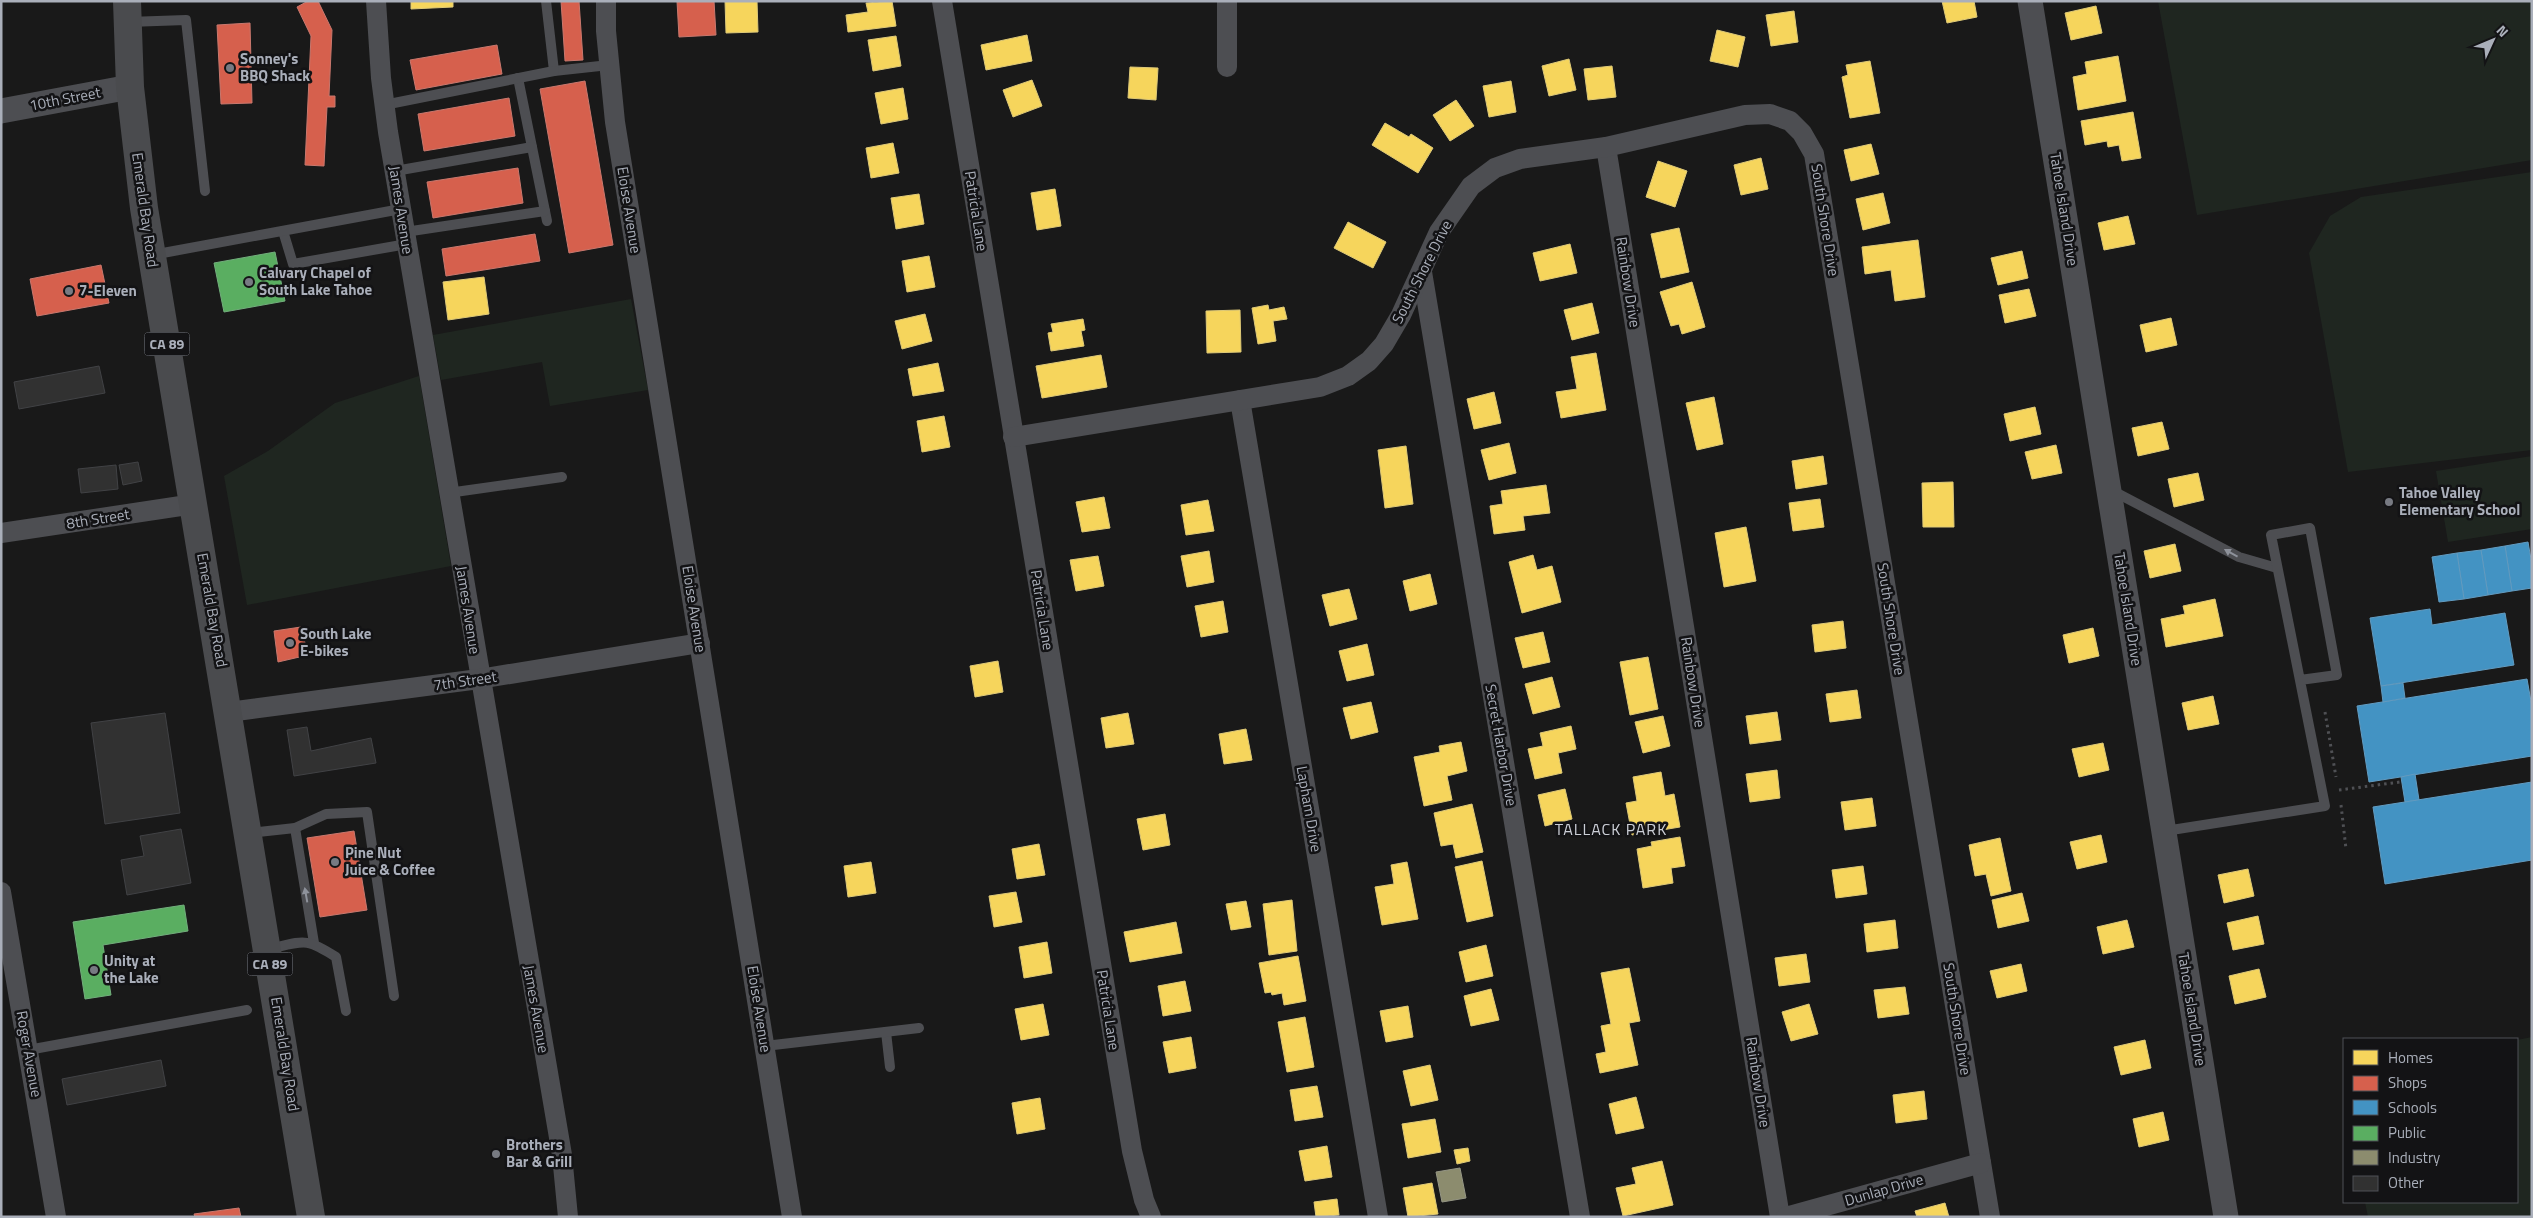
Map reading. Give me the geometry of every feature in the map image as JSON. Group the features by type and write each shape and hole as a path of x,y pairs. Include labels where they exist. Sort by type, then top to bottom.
{"main road":[{"name":"Emerald Bay Road","path":"127,12 130,87 151,255 229,712 311,1217"}],"street":[{"name":"James Avenue","path":"376,1 377,38 384,105 394,171 479,679 562,1155 568,1217"},
{"name":"Eloise Avenue","path":"606,1 609,65 615,122 792,1217"},
{"name":"Patricia Lane","path":"942,1 1132,1151 1144,1200 1151,1217"},
{"path":"1226,1 1227,67"},
{"name":"Tahoe Island Drive","path":"2030,1 2226,1217"},
{"name":"10th Street","path":"1,111 130,87"},
{"name":"South Shore Drive","path":"1013,437 1320,387 1348,376 1370,361 1384,344 1402,315 1440,232 1457,205 1471,186 1495,168 1520,159 1606,147 1745,115 1770,114 1790,121 1802,133 1814,154 1990,1217"},
{"name":"Rainbow Drive","path":"1606,147 1780,1217"},
{"name":"Secret Harbor Drive","path":"1422,272 1580,1217"},
{"name":"Lapham Drive","path":"1240,400 1378,1217"},
{"name":"8th Street","path":"1,533 194,504"},
{"name":"7th Street","path":"229,712 479,679 700,643"},
{"name":"Roger Avenue","path":"1,892 56,1217"},
{"name":"Dunlap Drive","path":"1786,1217 1981,1163"}],"lane":[{"path":"546,1 554,71"},
{"path":"127,12 186,20 205,191"},
{"path":"384,105 554,71 609,65"},
{"path":"518,78 547,221"},
{"path":"394,171 532,147"},
{"path":"151,255 401,210"},
{"path":"283,231 293,264 406,238 545,211"},
{"path":"448,493 562,477"},
{"path":"2109,490 2239,557 2277,568"},
{"path":"2164,832 2325,806 2271,535 2310,528 2337,675 2300,680"},
{"path":"249,833 294,828 326,814 367,812 394,996"},
{"path":"294,828 314,943"},
{"path":"268,949 301,942 314,943 336,957 346,1011"},
{"path":"28,1050 247,1010"},
{"path":"765,1046 919,1028"},
{"path":"886,1032 890,1067"}],"path":[{"path":"2339,790 2400,782"}],"shaded area":[{"path":"2158,1 2532,1 2532,160 2197,215"},
{"path":"2532,172 2532,450 2348,472 2309,253 2330,216 2361,197"},
{"path":"631,299 648,390 550,406 542,362 441,380 433,335"},
{"path":"419,376 451,566 247,605 224,476 268,451 335,403"},
{"path":"2532,456 2532,529 2448,542 2436,471"},
{"path":"2532,1037 2532,1217 2368,1217 2365,1203 2518,1203 2518,1040"}],"building: Homes":[{"path":"411,1 453,1 453,7 411,9"},
{"path":"725,1 757,1 758,32 726,33"},
{"path":"892,1 896,26 848,32 846,15 868,12 866,3"},
{"path":"1942,1 1974,1 1977,17 1947,23"},
{"path":"2096,6 2102,33 2071,40 2065,13"},
{"path":"1794,11 1798,42 1771,46 1766,15"},
{"path":"1717,30 1745,37 1738,67 1710,61"},
{"path":"1027,35 1032,61 986,70 981,45"},
{"path":"896,36 901,66 873,71 868,40"},
{"path":"2118,56 2126,101 2078,110 2073,77 2087,74 2085,62"},
{"path":"1569,59 1576,90 1549,96 1542,66"},
{"path":"1870,61 1880,113 1850,118 1842,77 1848,75 1846,65"},
{"path":"1612,66 1616,97 1588,100 1584,69"},
{"path":"1130,67 1158,68 1156,100 1128,98"},
{"path":"1032,80 1042,106 1013,117 1003,90"},
{"path":"1511,81 1516,112 1489,117 1483,86"},
{"path":"903,88 908,119 881,124 875,93"},
{"path":"1456,100 1474,126 1450,141 1433,115"},
{"path":"2133,112 2141,158 2122,161 2119,145 2108,147 2107,141 2085,145 2081,121"},
{"path":"1385,123 1409,137 1411,134 1433,148 1418,173 1372,145"},
{"path":"893,143 899,173 871,178 866,148"},
{"path":"1871,144 1879,174 1851,181 1844,150"},
{"path":"1761,158 1768,189 1741,195 1734,165"},
{"path":"1658,161 1687,171 1675,207 1646,197"},
{"path":"1055,189 1061,226 1037,230 1031,193"},
{"path":"1883,193 1890,223 1863,230 1856,199"},
{"path":"919,194 924,224 896,229 891,198"},
{"path":"2128,216 2135,244 2104,250 2098,223"},
{"path":"1348,222 1386,242 1373,268 1334,248"},
{"path":"1679,228 1689,272 1661,278 1651,234"},
{"path":"1918,240 1925,297 1895,301 1891,270 1865,274 1862,247"},
{"path":"1570,244 1577,273 1540,281 1533,253"},
{"path":"2022,251 2028,278 1998,285 1991,258"},
{"path":"929,256 935,287 907,292 902,261"},
{"path":"484,277 489,314 448,320 443,282"},
{"path":"1692,282 1705,327 1682,334 1679,324 1671,326 1660,292"},
{"path":"2029,289 2036,316 2005,323 1999,295"},
{"path":"1592,303 1599,333 1572,340 1564,310"},
{"path":"1268,305 1269,310 1284,307 1287,319 1273,321 1276,341 1258,344 1252,308"},
{"path":"1240,310 1241,352 1207,353 1206,311"},
{"path":"925,314 932,341 902,349 895,321"},
{"path":"2171,318 2177,345 2146,352 2140,325"},
{"path":"1083,319 1085,330 1081,331 1084,346 1051,351 1048,333 1053,332 1051,324"},
{"path":"1596,353 1606,410 1561,418 1556,392 1577,389 1571,357"},
{"path":"1101,355 1107,387 1042,398 1036,366"},
{"path":"938,363 944,391 913,396 908,369"},
{"path":"1494,392 1501,423 1474,429 1467,399"},
{"path":"1714,397 1723,444 1697,450 1686,403"},
{"path":"2035,407 2041,434 2010,441 2004,414"},
{"path":"944,416 950,447 922,452 917,421"},
{"path":"2162,422 2169,449 2138,456 2132,428"},
{"path":"1509,443 1516,473 1489,480 1481,450"},
{"path":"2056,445 2062,473 2032,479 2025,452"},
{"path":"1406,446 1413,504 1385,508 1378,450"},
{"path":"1823,456 1827,484 1796,489 1792,461"},
{"path":"2198,473 2204,500 2174,507 2168,479"},
{"path":"1953,482 1954,527 1923,527 1922,483"},
{"path":"1546,485 1550,513 1523,516 1525,530 1494,534 1490,506 1503,504 1501,491"},
{"path":"1104,497 1110,528 1082,532 1076,502"},
{"path":"1820,499 1824,527 1793,531 1789,503"},
{"path":"1208,500 1214,531 1186,535 1181,505"},
{"path":"1746,527 1756,581 1724,587 1715,533"},
{"path":"2175,544 2181,571 2150,578 2144,551"},
{"path":"1209,551 1214,582 1187,587 1181,556"},
{"path":"1533,555 1537,570 1552,566 1561,602 1522,613 1509,562"},
{"path":"1098,556 1104,586 1076,591 1070,560"},
{"path":"1430,574 1437,604 1410,611 1403,581"},
{"path":"1349,589 1357,619 1330,626 1322,595"},
{"path":"2215,599 2223,636 2166,647 2161,619 2185,614 2183,606"},
{"path":"1223,601 1228,632 1201,637 1195,606"},
{"path":"1843,621 1846,648 1815,652 1812,625"},
{"path":"2093,628 2099,656 2069,663 2063,635"},
{"path":"1543,632 1550,662 1523,668 1515,638"},
{"path":"1367,644 1374,675 1347,681 1339,651"},
{"path":"1648,657 1658,709 1630,715 1620,662"},
{"path":"998,661 1003,692 975,697 970,666"},
{"path":"1552,677 1560,707 1533,714 1525,684"},
{"path":"1857,690 1861,718 1830,722 1826,694"},
{"path":"2213,696 2219,724 2188,730 2182,703"},
{"path":"1371,702 1378,732 1351,739 1343,708"},
{"path":"1777,712 1781,740 1750,744 1746,716"},
{"path":"1128,713 1134,744 1106,748 1101,718"},
{"path":"1663,716 1670,746 1643,753 1635,722"},
{"path":"1571,726 1576,749 1558,753 1562,773 1535,779 1528,749 1543,746 1540,733"},
{"path":"1246,729 1252,760 1224,764 1219,734"},
{"path":"1461,742 1467,771 1447,776 1452,800 1424,806 1414,757 1440,752 1439,746"},
{"path":"2103,743 2109,770 2079,777 2072,749"},
{"path":"1777,770 1780,798 1750,802 1746,774"},
{"path":"1661,772 1665,796 1674,794 1680,827 1632,835 1626,803 1637,801 1633,777"},
{"path":"1565,789 1572,819 1545,826 1538,795"},
{"path":"1872,798 1876,826 1845,830 1841,802"},
{"path":"1472,804 1483,852 1456,858 1453,844 1441,846 1434,813"},
{"path":"1165,814 1170,845 1143,850 1137,819"},
{"path":"2101,835 2107,862 2077,869 2070,842"},
{"path":"1680,837 1685,866 1671,868 1673,883 1643,888 1637,849 1652,846 1651,842"},
{"path":"2000,838 2011,891 1991,896 1986,874 1975,876 1969,845"},
{"path":"1039,844 1045,875 1017,879 1012,849"},
{"path":"1482,861 1493,916 1467,922 1455,867"},
{"path":"871,862 876,893 848,897 844,866"},
{"path":"1407,862 1418,919 1382,925 1375,887 1394,884 1391,865"},
{"path":"1863,866 1867,894 1836,898 1832,870"},
{"path":"2248,869 2254,896 2224,903 2218,875"},
{"path":"1016,892 1022,922 994,927 989,896"},
{"path":"2022,893 2029,921 1998,928 1992,900"},
{"path":"1292,900 1297,951 1269,955 1263,904"},
{"path":"1246,901 1251,927 1231,930 1226,904"},
{"path":"2258,916 2264,944 2233,950 2227,923"},
{"path":"1895,920 1898,948 1867,952 1864,924"},
{"path":"2127,920 2134,947 2103,954 2097,927"},
{"path":"1176,922 1182,953 1130,962 1124,932"},
{"path":"1047,942 1052,973 1024,978 1019,947"},
{"path":"1486,945 1493,976 1466,982 1459,952"},
{"path":"1806,954 1810,982 1779,986 1775,958"},
{"path":"1298,956 1306,1001 1284,1005 1282,993 1272,995 1271,992 1265,993 1259,963"},
{"path":"2021,964 2027,991 1997,998 1990,971"},
{"path":"1629,968 1640,1021 1629,1023 1638,1065 1600,1073 1596,1054 1606,1052 1601,1026 1611,1024 1601,973"},
{"path":"2259,969 2266,997 2235,1004 2229,976"},
{"path":"1185,981 1191,1011 1163,1016 1158,986"},
{"path":"1905,987 1909,1014 1878,1018 1874,990"},
{"path":"1491,989 1499,1020 1471,1026 1464,996"},
{"path":"1043,1004 1049,1035 1021,1040 1015,1009"},
{"path":"1809,1004 1818,1034 1791,1041 1782,1012"},
{"path":"1408,1006 1413,1037 1386,1042 1380,1011"},
{"path":"1305,1017 1314,1067 1287,1072 1278,1022"},
{"path":"1191,1037 1196,1068 1169,1073 1163,1042"},
{"path":"2145,1040 2151,1068 2121,1075 2114,1047"},
{"path":"1430,1065 1438,1100 1411,1106 1403,1071"},
{"path":"1317,1086 1323,1117 1295,1121 1290,1090"},
{"path":"1924,1091 1927,1119 1896,1123 1893,1095"},
{"path":"1636,1097 1644,1128 1616,1134 1609,1104"},
{"path":"1040,1098 1045,1129 1017,1134 1012,1103"},
{"path":"2163,1112 2169,1140 2139,1147 2133,1119"},
{"path":"1435,1119 1441,1152 1408,1158 1402,1124"},
{"path":"1327,1146 1332,1177 1305,1181 1299,1151"},
{"path":"1468,1148 1470,1161 1457,1164 1454,1150"},
{"path":"1662,1161 1673,1205 1623,1216 1616,1188 1636,1184 1632,1168"},
{"path":"1432,1183 1438,1214 1408,1217 1403,1188"},
{"path":"1337,1199 1339,1215 1316,1217 1314,1202"},
{"path":"1945,1203 1949,1217 1917,1217 1915,1211"}],"building: Shops":[{"path":"308,1 318,1 332,30 329,96 335,96 335,107 327,107 324,166 305,165 311,36 297,7"},
{"path":"561,1 579,1 583,60 565,61"},
{"path":"677,1 714,1 716,35 679,37"},
{"path":"250,23 252,103 221,104 217,25"},
{"path":"497,45 502,74 416,90 410,60"},
{"path":"585,81 613,245 569,253 540,89"},
{"path":"509,98 515,136 424,151 418,114"},
{"path":"518,168 523,203 433,218 427,182"},
{"path":"535,234 540,261 446,276 442,249"},
{"name":"7-Eleven","path":"101,265 109,303 37,316 30,279"},
{"name":"South Lake E-bikes","path":"301,627 308,655 278,662 274,631"},
{"path":"354,831 367,910 320,917 307,838"},
{"path":"239,1208 241,1217 195,1217 194,1214"}],"building: Schools":[{"path":"2528,542 2532,565 2532,588 2512,591 2505,546"},
{"path":"2505,546 2512,591 2488,595 2481,550"},
{"path":"2481,550 2488,595 2464,599 2457,553"},
{"path":"2457,553 2464,599 2439,602 2432,557"},
{"path":"2430,609 2432,625 2505,613 2514,665 2381,686 2370,618"},
{"path":"2527,679 2532,707 2532,756 2369,782 2357,706"},
{"path":"2403,683 2405,698 2383,702 2381,686"},
{"path":"2415,774 2419,800 2405,802 2401,777"},
{"path":"2532,782 2532,860 2385,884 2373,807"}],"building: Public":[{"name":"Calvary Chapel of South Lake Tahoe","path":"275,252 285,301 224,312 214,263"},
{"name":"Unity at the Lake","path":"184,905 188,931 103,945 111,995 85,999 73,922"}],"building: Industry":[{"path":"1460,1168 1466,1198 1442,1202 1436,1172"}],"building: Other":[{"path":"99,366 105,393 19,409 14,382"},
{"path":"138,462 142,481 123,485 119,465"},
{"path":"116,465 118,489 81,493 78,469"},
{"path":"165,713 180,813 105,824 91,723"},
{"path":"307,727 311,751 371,738 376,763 294,776 287,730"},
{"path":"181,829 191,883 127,895 121,860 144,856 140,836"},
{"path":"161,1060 166,1086 67,1105 62,1079"}],"place":[{"name":"Sonney's BBQ Shack","path":"230,68"},
{"name":"Calvary Chapel of South Lake Tahoe","path":"249,282"},
{"name":"7-Eleven","path":"69,291"},
{"name":"Tahoe Valley Elementary School","path":"2389,502"},
{"name":"South Lake E-bikes","path":"290,643"},
{"name":"Pine Nut Juice & Coffee","path":"335,862"},
{"name":"Unity at the Lake","path":"94,970"},
{"name":"Brothers Bar & Grill","path":"496,1154"}],"district":[{"name":"TALLACK PARK","path":"1611,829"}]}
